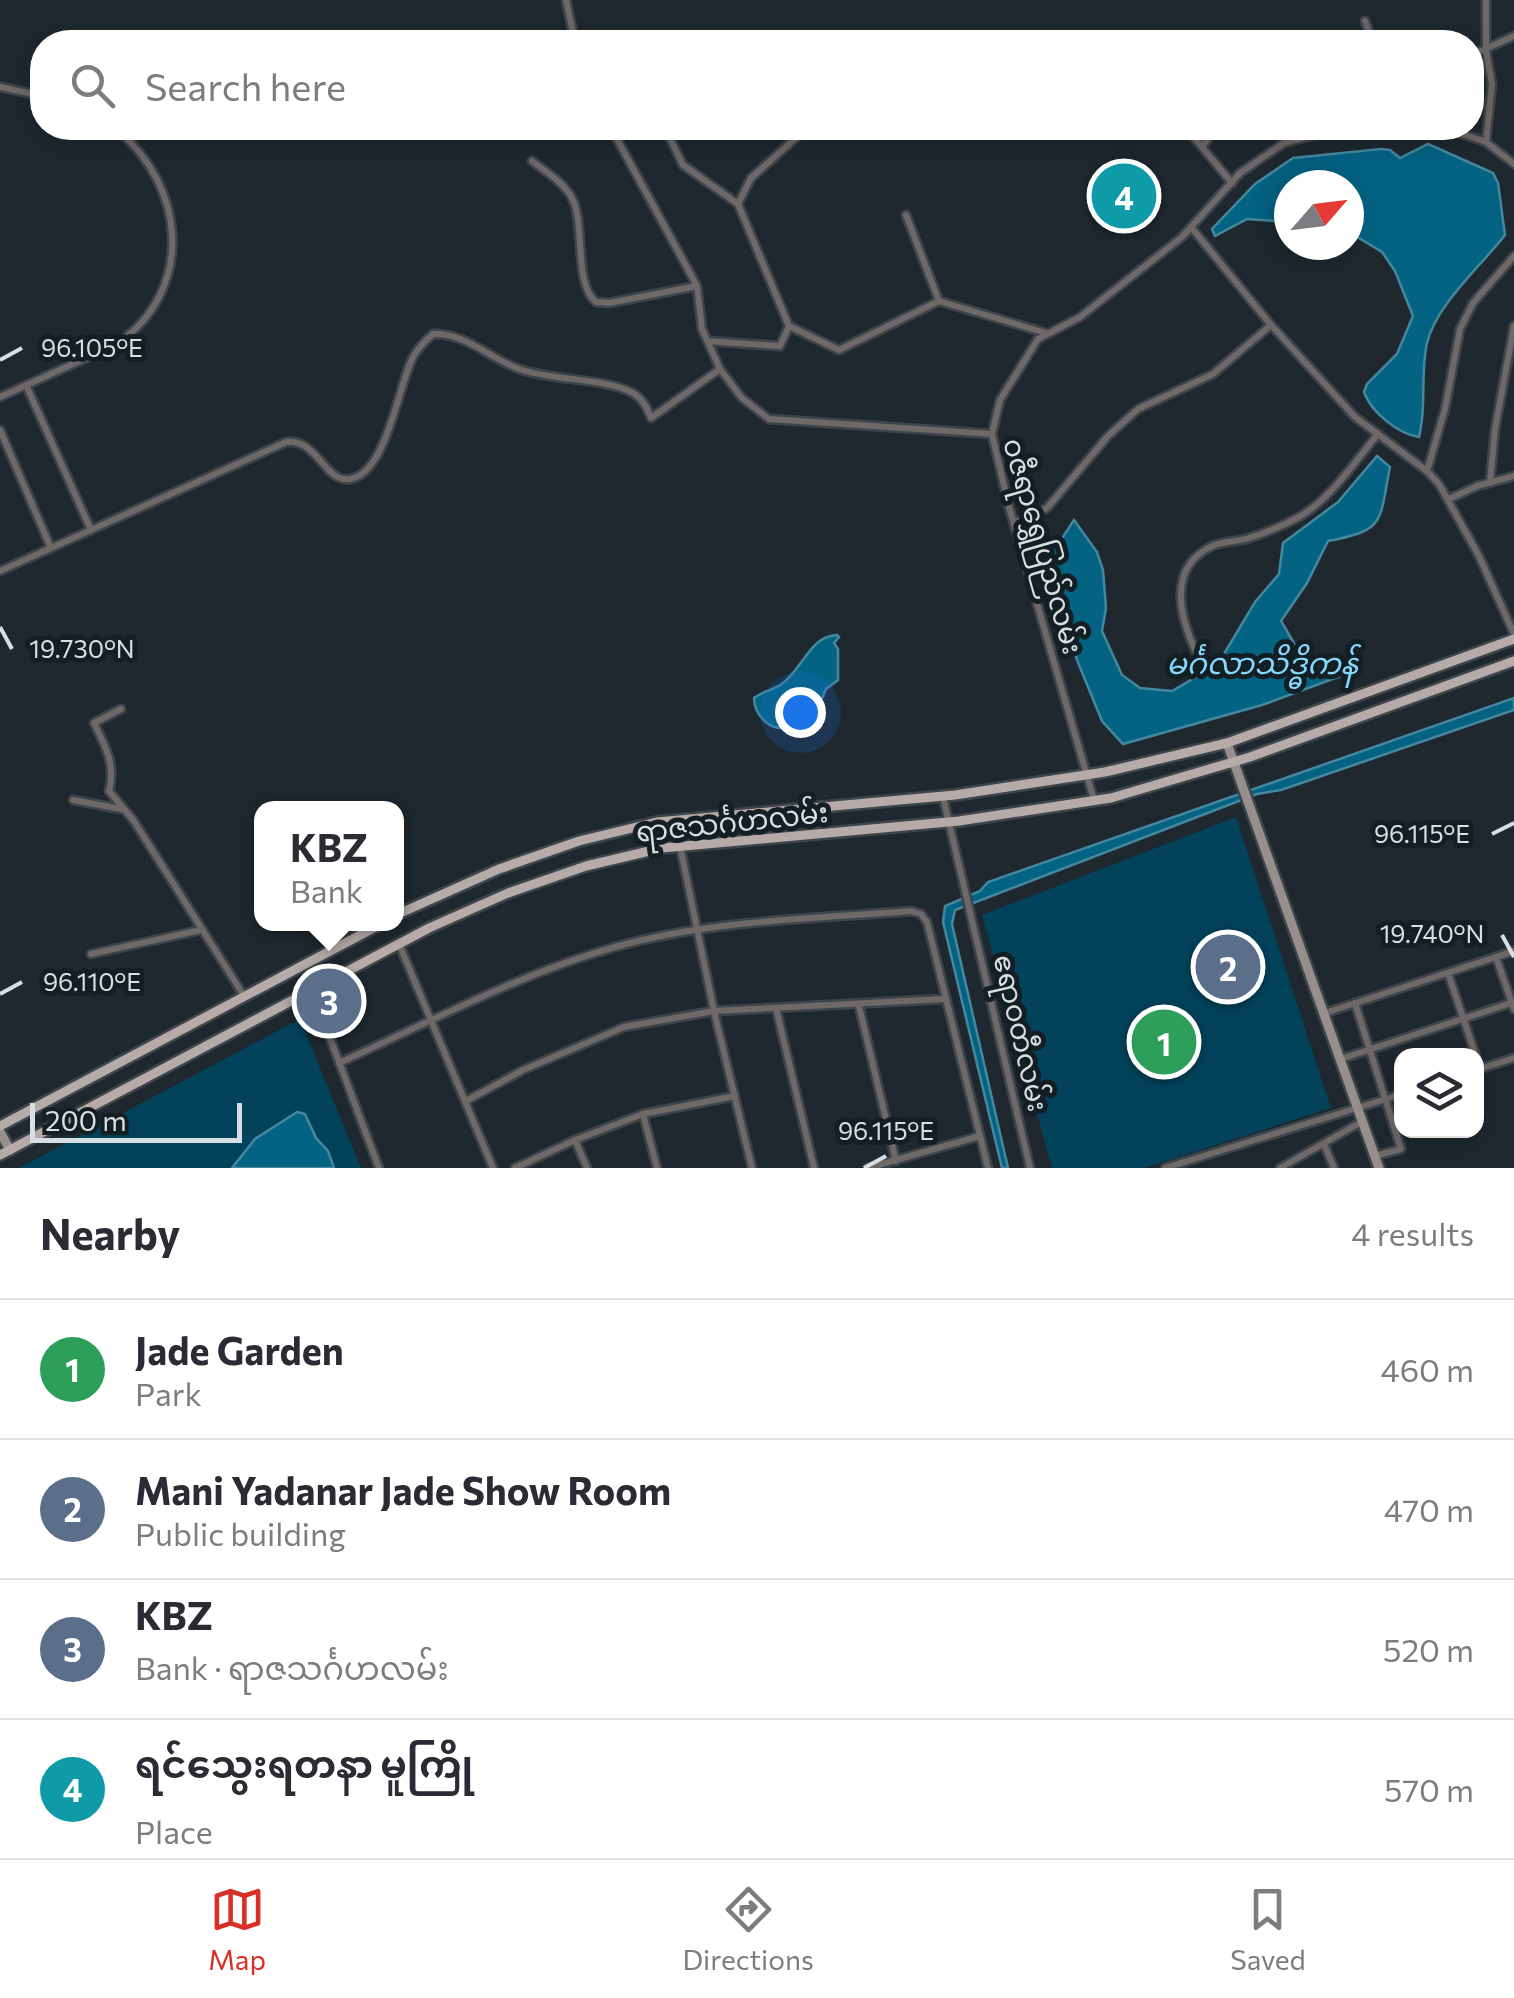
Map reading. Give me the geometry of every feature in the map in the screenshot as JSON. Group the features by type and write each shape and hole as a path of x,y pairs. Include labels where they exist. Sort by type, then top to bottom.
{"main road":[{"name":"ရာဇသင်္ဂဟလမ်း","path":"404,912 499,868 579,841 657,822 943,796 1086,775 1228,743 1514,637"},
{"name":"ရာဇသင်္ဂဟလမ်း","path":"5,1153 400,944 461,914 586,866 680,846 948,822 1094,800 1233,762 1514,661"},
{"path":"0,1129 368,931"}],"street":[{"path":"566,0 573,30"},
{"path":"1486,0 1486,50 1492,84 1486,142"},
{"path":"1365,22 1369,30"},
{"path":"1486,50 1514,36"},
{"path":"0,87 30,93"},
{"path":"0,397 117,344 152,312 164,290 174,232 164,197 141,154 127,140"},
{"name":"ဝဇီရာရွှေပြည်လမ်း","path":"617,140 697,286 702,329 720,369 742,398 769,418 992,434 1094,800"},
{"path":"671,140 683,165 738,204 789,326 839,350 939,300 1049,334"},
{"path":"738,204 751,178 793,140"},
{"path":"1196,140 1232,182"},
{"path":"1202,147 1207,140"},
{"path":"992,434 1000,400 1038,339 1080,317 1110,295 1191,227 1232,182 1284,144 1298,140"},
{"path":"1480,140 1513,164"},
{"path":"532,161 572,197 579,222 586,288 596,302 609,303 697,286"},
{"path":"906,215 939,300"},
{"path":"1191,227 1270,324 1355,417 1427,471 1449,499 1514,637"},
{"path":"1427,471 1445,409 1460,328 1473,303 1514,256"},
{"path":"1014,523 1046,508 1108,436 1138,409 1213,374 1270,324"},
{"path":"708,341 780,346 789,326"},
{"path":"1490,482 1495,429 1514,326"},
{"path":"0,571 286,442 306,446 334,476 344,480 355,478 366,471 377,454 414,356 434,334 450,334 516,368 542,376 622,388 644,402 651,418 720,369"},
{"path":"26,386 90,530"},
{"path":"0,430 51,548"},
{"path":"1197,654 1184,625 1180,583 1191,564 1212,546 1249,538 1301,516 1323,498 1378,434"},
{"path":"1449,499 1514,476"},
{"path":"121,709 94,723 108,750 109,791 134,821 244,996"},
{"path":"1228,743 1379,1168"},
{"path":"943,796 948,822"},
{"path":"73,800 122,809"},
{"name":"ဧရာဝတီလမ်း","path":"948,822 1030,1168"},
{"path":"680,846 752,1168"},
{"path":"339,1063 516,980 616,946 698,929 911,911 928,922 988,1168"},
{"path":"91,954 201,930"},
{"path":"400,944 493,1168"},
{"path":"1324,1013 1514,951"},
{"path":"1341,1059 1513,1004 1496,957"},
{"path":"1448,973 1473,1048"},
{"path":"312,990 378,1168"},
{"path":"466,1101 523,1070 624,1027 714,1011 858,1006 944,998"},
{"path":"1355,1003 1401,1149 1375,1156"},
{"path":"858,1006 896,1160"},
{"path":"776,1008 814,1168"},
{"path":"1484,1068 1514,1058"},
{"path":"515,1168 643,1114 736,1096"},
{"path":"1165,1168 1394,1097"},
{"path":"643,1114 657,1168"},
{"path":"1280,1168 1362,1121"},
{"path":"0,1129 5,1153"},
{"path":"868,1168 980,1136"},
{"path":"575,1140 586,1168"},
{"path":"1324,1144 1334,1168"}],"shaded area":[{"path":"1236,817 1331,1108 1144,1168 1052,1168 982,915"},
{"path":"300,1019 361,1168 19,1168"}],"water":[{"path":"1428,144 1493,173 1498,183 1505,235 1449,300 1432,329 1425,355 1419,437 1386,421 1364,392 1397,354 1413,316 1395,271 1382,252 1364,241 1364,170 1275,170 1293,158 1381,149 1400,158"},
{"path":"1274,171 1274,221 1247,219 1215,236 1212,229 1255,184"},
{"name":"မင်္ဂလာသိဒ္ဓိကန်","path":"1377,456 1390,467 1377,520 1361,532 1328,541 1307,583 1281,621 1302,657 1349,673 1262,705 1123,744 1102,721 1077,660 1044,539 1061,540 1074,520 1097,552 1103,570 1106,608 1102,631 1122,675 1140,688 1172,691 1218,664 1255,602 1279,574 1283,543 1338,502"},
{"path":"837,635 834,643 838,649 838,680 826,689 819,706 783,728 762,719 754,698 783,683 813,647"},
{"path":"1514,698 1514,710 1281,790 1257,794 955,910 952,924 1008,1168 1002,1168 943,922 945,906 980,891 988,882"},
{"path":"297,1112 305,1114 334,1168 232,1168 255,1139"}],"place":[{"name":"ရင်သွေးရတနာ မူကြို","path":"1124,196"},
{"name":"Mani Yadanar Jade Show Room","path":"1228,967"},
{"name":"KBZ","path":"329,1001"},
{"name":"Jade Garden","path":"1164,1042"}]}
